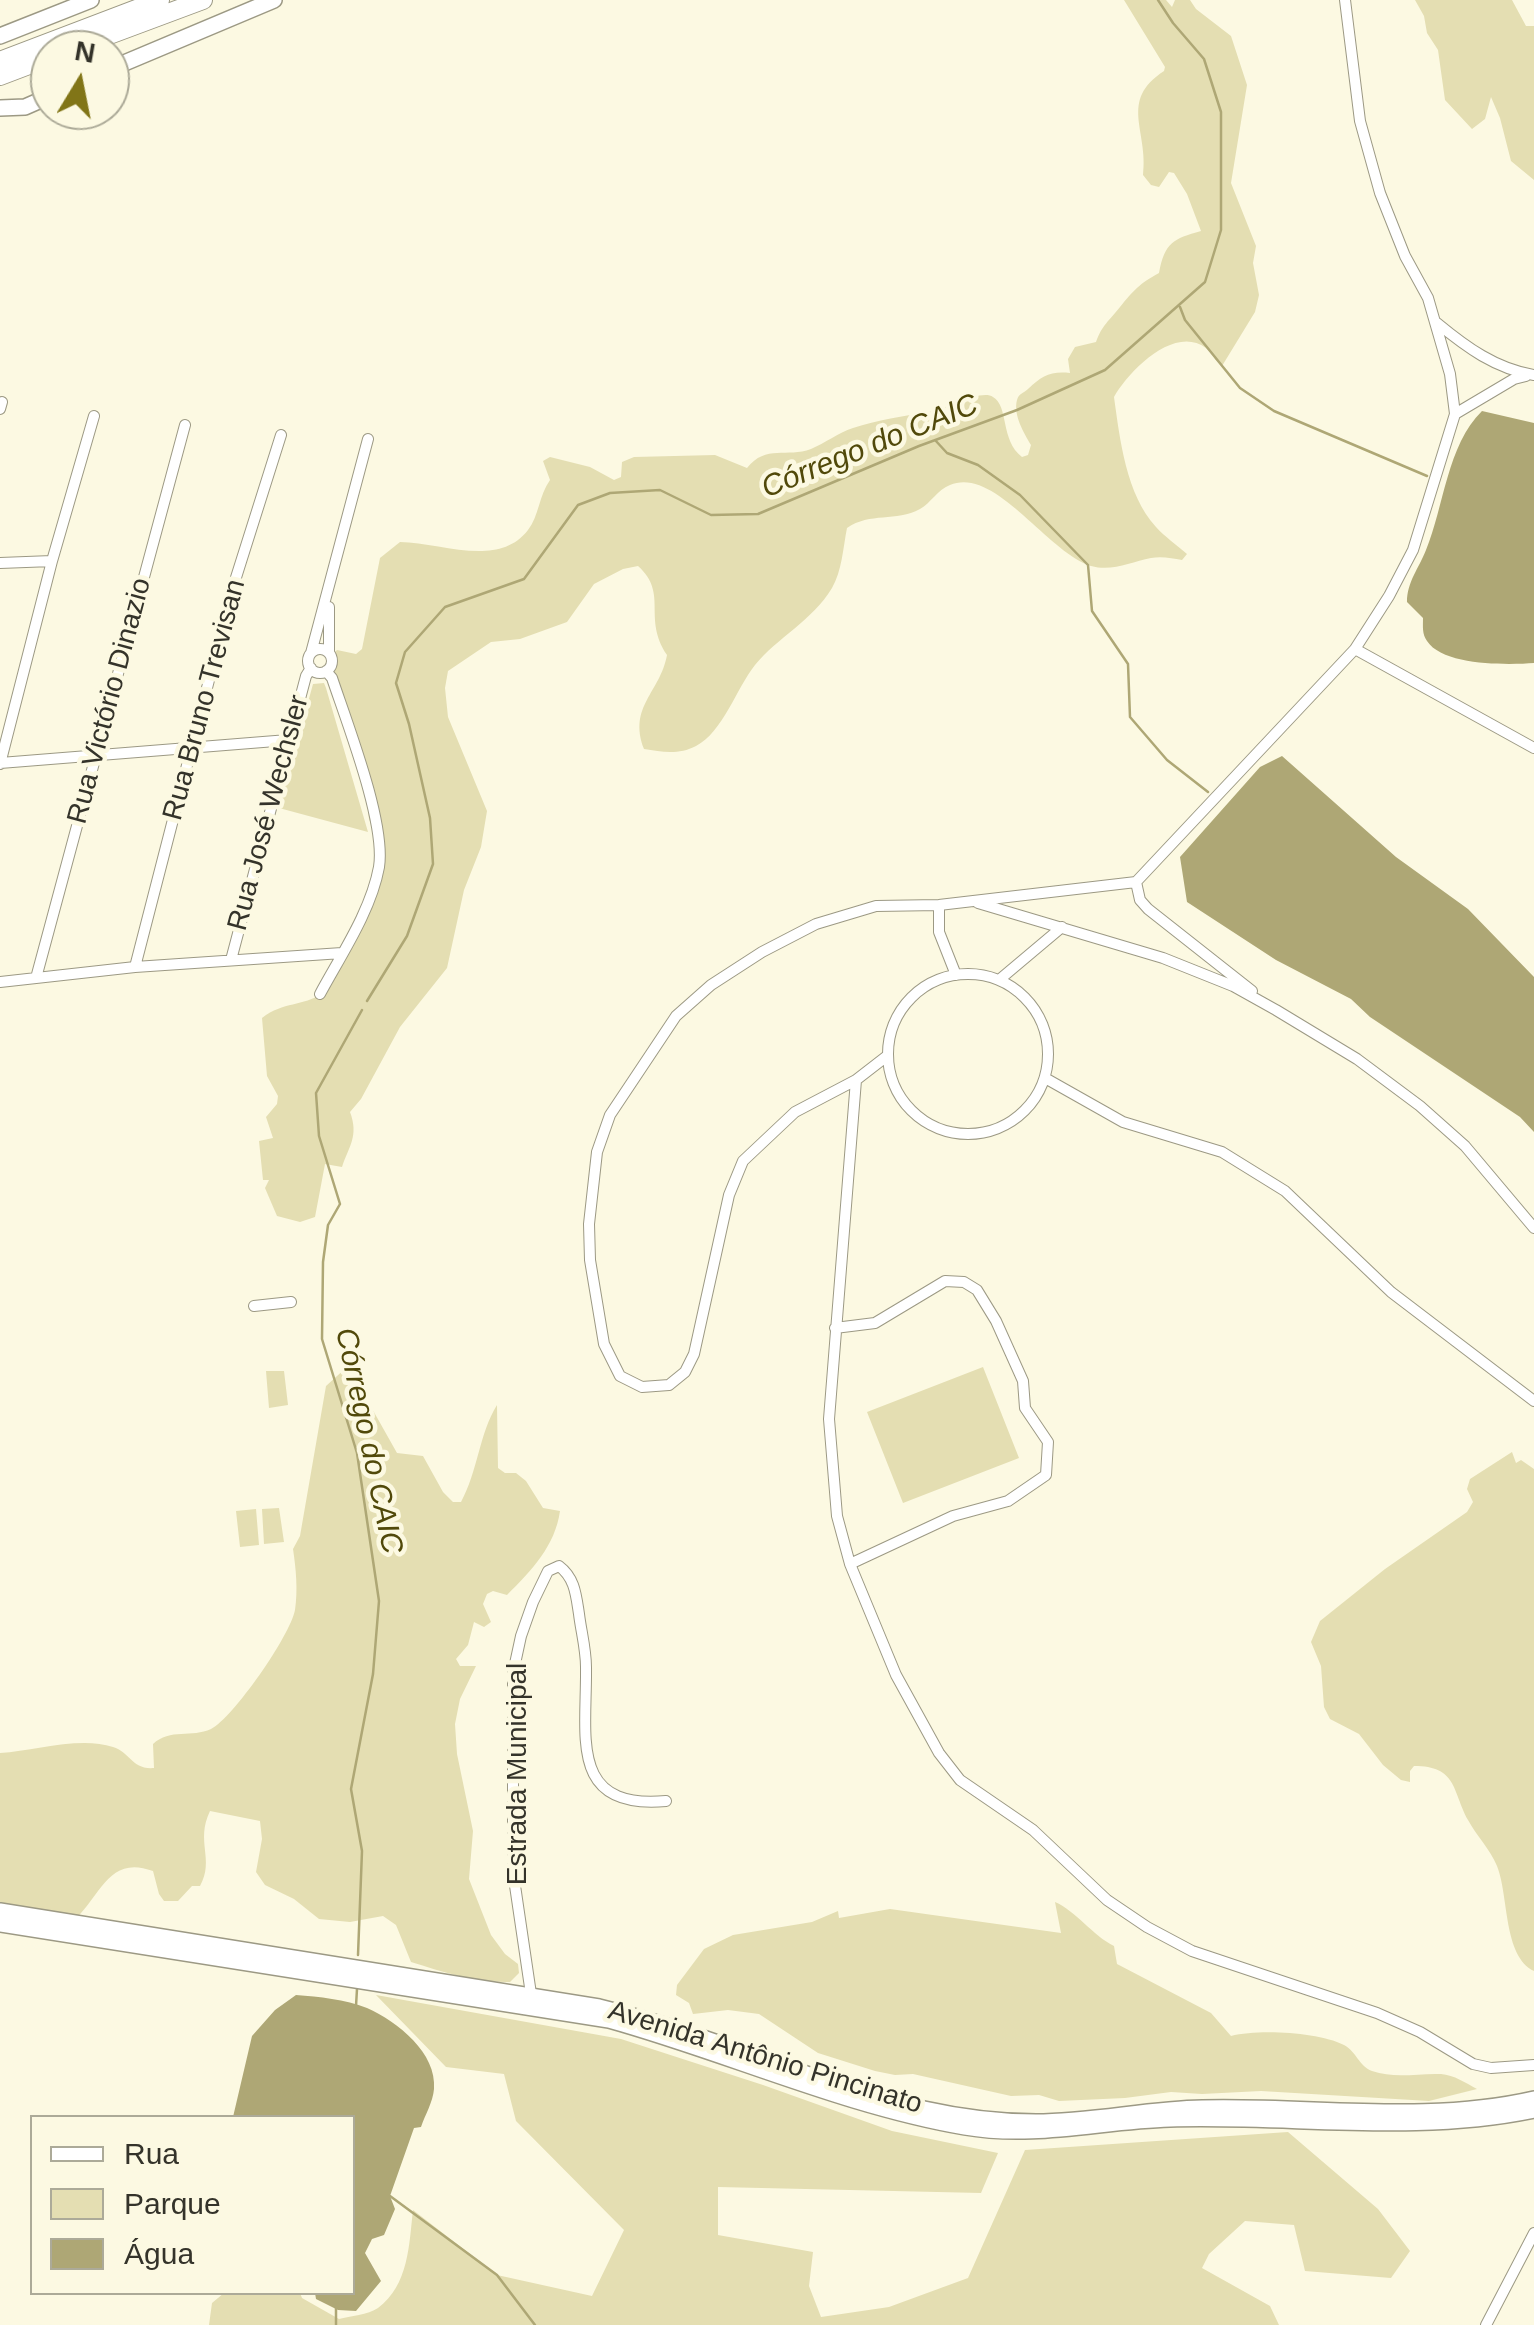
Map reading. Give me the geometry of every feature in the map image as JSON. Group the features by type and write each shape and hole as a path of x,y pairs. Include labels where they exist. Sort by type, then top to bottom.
{"highway":[{"path":"0,61 160,0"},
{"path":"123,30 203,0"},
{"path":"0,76 30,65"}],"main road":[{"path":"0,36 91,0"},
{"path":"130,61 274,0"},
{"path":"0,108 30,105"},
{"name":"Avenida Antônio Pincinato","path":"0,1910 531,1994 660,2022 860,2091 925,2109 982,2118 1038,2122 1206,2108 1472,2111 1481,2102 1518,2095 1533,2106"},
{"name":"Avenida Antônio Pincinato","path":"0,1924 608,2020 684,2041 863,2103 968,2128 1018,2132 1166,2119 1413,2124 1491,2120 1533,2106"}],"street":[{"path":"887,1056 856,1080 796,1112 743,1161 728,1195 694,1354 685,1372 669,1385 642,1387 620,1376 612,1365 599,1322 590,1260 589,1224 597,1152 610,1115 676,1016 711,984 776,945 816,924 876,906 939,905 1136,882 1355,649 1389,596 1412,550 1455,414 1450,374 1428,298 1405,256 1380,193 1360,122 1344,0"},
{"path":"1432,320 1474,352 1510,370 1533,375"},
{"path":"1455,414 1514,379 1533,375"},
{"path":"94,416 0,764 288,740"},
{"name":"Rua Victório Dinazio","path":"36,978 185,425"},
{"name":"Rua Bruno Trevisan","path":"136,967 233,587 281,434"},
{"path":"326,671 318,672 308,661 329,596 368,439"},
{"path":"0,563 52,561"},
{"path":"326,671 332,660 329,596"},
{"path":"311,653 318,649 330,653"},
{"path":"1355,649 1534,748"},
{"name":"Rua José Wechsler","path":"230,960 288,740 306,676 312,668"},
{"path":"320,994 370,898 380,847 358,757 332,678 326,671"},
{"path":"1136,882 1140,900 1148,909 1276,1010"},
{"path":"972,901 1163,958 1233,986 1276,1010 1357,1059 1420,1106 1465,1146 1534,1228"},
{"path":"939,905 939,932 956,974"},
{"path":"999,980 1062,927"},
{"path":"0,982 136,967 342,953"},
{"path":"956,974 978,974 999,980 1020,992 1036,1010 1046,1031 1046,1078 1034,1101 1016,1119 994,1131 970,1135 944,1131 922,1120 898,1092 887,1056 890,1033 899,1012 914,994 934,981 956,974"},
{"path":"1046,1078 1123,1122 1222,1152 1285,1191 1391,1292 1534,1401"},
{"path":"856,1080 828,1419 838,1516 850,1564 896,1675 939,1753 960,1780 1033,1830 1107,1900 1192,1951 1377,2013 1420,2032 1473,2064 1491,2068 1534,2065"},
{"path":"834,1328 875,1323 945,1282 964,1282 977,1290 996,1322 1023,1380 1025,1408 1048,1442 1046,1476 1008,1501 953,1516 850,1564"},
{"path":"252,1306 291,1302"},
{"name":"Estrada Municipal","path":"531,1994 513,1872 513,1673 533,1602 548,1572 559,1566 568,1573 574,1587 586,1662 585,1751 597,1783 612,1795 638,1804 666,1801"},
{"path":"1486,2325 1534,2233"}],"green space":[{"path":"1124,0 1166,0 1172,7 1175,0 1190,0 1231,36 1247,85 1231,183 1256,246 1253,263 1259,295 1255,312 1222,366 1206,348 1180,342 1141,364 1114,397 1126,466 1138,499 1156,527 1187,554 1182,560 1155,557 1114,567 1091,566 1074,558 985,488 967,482 950,485 911,513 865,520 847,528 838,574 824,600 755,665 714,731 683,751 644,749 640,734 642,710 667,655 656,629 652,586 638,566 594,584 567,622 520,639 491,642 448,671 448,717 487,811 481,847 464,890 447,968 400,1027 350,1112 354,1128 350,1147 342,1167 325,1164 315,1217 300,1222 277,1216 265,1188 269,1180 263,1180 259,1141 273,1138 266,1117 277,1104 278,1096 267,1076 262,1018 323,993 372,904 380,850 369,819 361,751 329,665 337,650 356,654 362,649 380,558 400,542 485,551 516,542 535,518 550,480 543,461 550,457 590,467 614,480 621,477 622,462 634,457 715,455 747,468 762,456 811,449 862,425 988,395 998,401 1015,450 1022,457 1028,455 1031,445 1017,412 1019,396 1047,375 1070,373 1068,359 1075,347 1096,342 1103,327 1129,296 1159,273 1172,243 1201,231 1174,173 1169,172 1159,187 1151,185 1143,175 1139,105 1150,82 1165,67"},
{"path":"1415,0 1512,0 1526,26 1534,26 1534,180 1511,161 1491,97 1485,119 1472,129 1445,100 1438,50"},
{"path":"324,683 368,832 279,808 313,684"},
{"path":"348,1366 397,1453 423,1456 453,1502 461,1502 467,1490 497,1405 498,1468 516,1473 526,1481 543,1508 560,1511 548,1546 525,1576 507,1595 493,1591 487,1594 483,1604 491,1622 484,1627 474,1622 468,1645 456,1659 460,1666 476,1666 460,1699 455,1724 457,1754 473,1831 469,1879 491,1935 518,1964 519,1973 510,1982 485,1981 411,1962 396,1925 383,1916 350,1922 319,1919 294,1899 265,1885 256,1872 262,1839 260,1821 210,1811 204,1832 204,1876 200,1886 192,1886 178,1901 164,1901 153,1871 138,1867 115,1873 72,1922 0,1903 0,1753 100,1744 119,1749 136,1764 154,1768 153,1744 167,1736 211,1729 221,1722 272,1656 295,1610 293,1549 300,1536 326,1386"},
{"path":"983,1367 1019,1458 903,1503 867,1412"},
{"path":"266,1371 284,1371 288,1405 269,1408"},
{"path":"1512,1452 1516,1463 1521,1460 1534,1469 1534,1971 1524,1963 1512,1939 1497,1866 1468,1820 1451,1782 1438,1770 1414,1766 1410,1782 1401,1780 1383,1765 1359,1734 1330,1719 1324,1707 1321,1666 1311,1642 1320,1621 1385,1569 1467,1512 1473,1502 1467,1489 1470,1479"},
{"path":"279,1508 284,1542 264,1544 262,1509"},
{"path":"256,1509 259,1545 240,1547 236,1511"},
{"path":"1055,1902 1114,1946 1117,1964 1211,2013 1231,2036 1272,2032 1319,2037 1348,2048 1372,2071 1446,2075 1477,2089 1429,2101 1261,2091 1171,2092 1059,2101 1039,2095 1011,2096 913,2074 875,2071 818,2053 759,2014 728,2010 693,2014 689,2003 676,1995 677,1985 704,1949 733,1935 812,1922 838,1911 839,1918 890,1909 1061,1933"},
{"path":"376,1995 621,2039 892,2131 998,2153 981,2193 718,2187 718,2235 813,2252 809,2286 821,2317 889,2307 968,2278 1025,2150 1288,2132 1378,2209 1410,2251 1391,2278 1305,2271 1294,2225 1245,2221 1209,2254 1202,2268 1270,2306 1279,2325 209,2325 212,2303 222,2295 301,2295 339,2319 378,2308 402,2276 413,2210 497,2275 592,2296 624,2230 516,2121 504,2074 446,2067"}],"water":[{"path":"1482,411 1534,423 1534,663 1477,662 1447,655 1427,641 1423,618 1407,602 1461,441"},
{"path":"1282,756 1396,857 1468,909 1534,977 1534,1132 1520,1117 1370,1017 1351,999 1276,960 1187,902 1180,857 1260,767"},
{"path":"296,1995 367,2008 413,2040 433,2076 431,2104 421,2127 414,2128 390,2196 395,2209 384,2235 372,2239 365,2253 381,2281 356,2311 338,2310 315,2295 355,2295 355,2115 233,2115 252,2036 275,2010"}],"waterway":[{"name":"Córrego do CAIC","path":"367,1001 407,936 433,864 430,818 396,683 405,652 445,607 524,579 578,505 610,493 660,490 711,515 758,514 919,446 1017,410 1105,370 1205,282 1221,230 1221,112 1204,59 1158,0"},
{"path":"1180,307 1185,320 1240,388 1274,411 1427,476"},
{"path":"935,440 947,453 978,465 1020,495 1088,565 1092,611 1128,664 1130,717 1167,760 1208,792"},
{"name":"Córrego do CAIC","path":"358,1955 362,1851 351,1789 373,1674 379,1601 357,1453 322,1339 323,1262 328,1225 340,1204 319,1136 316,1093 362,1010"},
{"path":"356,2006 357,1989"},
{"path":"390,2196 497,2275 535,2325"},
{"path":"336,2307 336,2325"}]}
